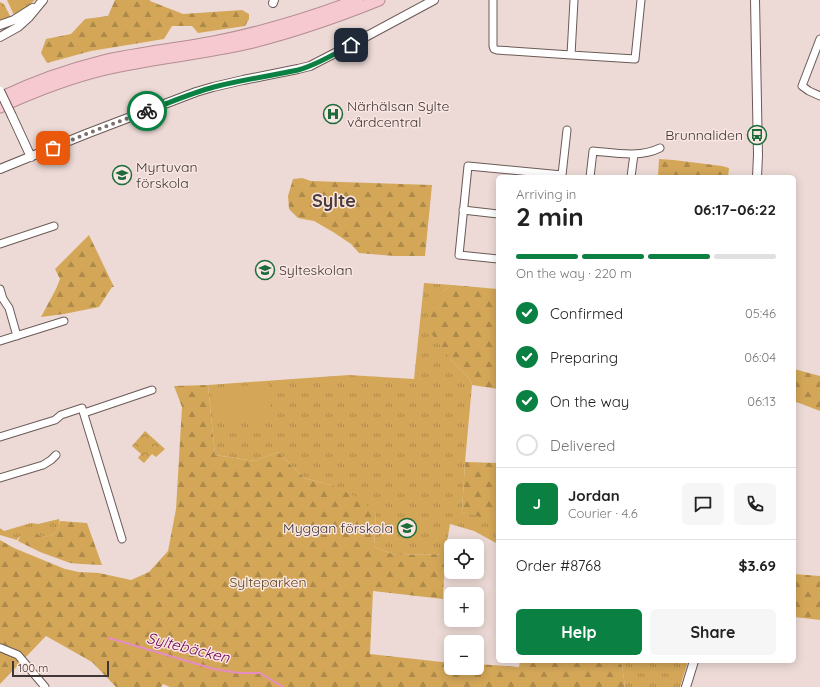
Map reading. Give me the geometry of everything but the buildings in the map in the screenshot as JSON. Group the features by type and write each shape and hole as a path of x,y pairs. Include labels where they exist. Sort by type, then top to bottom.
{"highway":[{"path":"0,98 49,77 103,61 214,42 248,34 311,17 357,0"},
{"path":"0,107 30,93 78,76 129,64 215,50 250,42 314,24 379,0"}],"street":[{"path":"0,169 196,92 243,80 298,70 310,66 434,0"},
{"path":"493,0 493,46 497,50 635,59 641,0"},
{"path":"571,55 574,0"},
{"path":"755,0 757,175"},
{"path":"0,25 14,20 42,1"},
{"path":"0,37 29,17 42,1"},
{"path":"820,39 802,86 820,96"},
{"path":"0,91 31,157"},
{"path":"562,175 567,130"},
{"path":"590,175 593,151 634,154 655,151 660,148"},
{"path":"631,175 634,154"},
{"path":"496,259 459,255 468,166 553,175"},
{"path":"463,210 496,214"},
{"path":"0,244 54,226"},
{"path":"0,289 3,299 9,308 17,336"},
{"path":"0,341 64,321"},
{"path":"84,413 152,390"},
{"path":"0,437 55,420 62,415 82,408 122,539"},
{"path":"0,478 43,465 56,455"},
{"path":"1,648 18,655 45,687"},
{"path":"686,687 692,663"}],"green space":[{"path":"7,0 35,0 14,15"},
{"path":"115,0 150,0 183,14 242,10 249,14 249,19 245,26 198,33 192,26 172,26 164,39 91,51 47,63 41,53 46,39 71,34 85,19 108,16"},
{"path":"0,2 4,4 11,18 0,21"},
{"path":"659,159 729,168 728,175 658,175"},
{"path":"302,178 311,181 432,185 425,256 394,256 359,253 351,244 314,221 298,218 289,209 288,196 293,179"},
{"path":"89,235 114,287 112,287 99,307 41,317 60,279 55,269"},
{"path":"424,283 452,285 443,291 450,359 469,378 472,385 462,512 496,520 496,543 474,531 450,524 448,539 444,539 444,554 395,555 374,547 376,514 330,485 304,478 278,452 255,461 215,455 208,385 349,375 414,379"},
{"path":"452,285 496,289 496,389 472,385 469,378 450,359 431,333 429,319 436,299 443,291"},
{"path":"796,370 820,376 820,411 796,402"},
{"path":"269,384 271,418 213,422 211,388"},
{"name":"Sylteparken","path":"208,385 215,455 255,461 278,452 304,478 330,485 361,499 376,514 374,547 395,555 444,554 443,599 373,591 370,654 444,662 444,675 484,675 484,664 519,667 520,663 620,663 622,665 625,687 170,687 163,684 161,687 116,687 92,662 46,636 0,684 0,540 14,548 65,569 79,572 99,573 131,580 149,572 168,551 176,509 182,407 174,386"},
{"path":"145,431 165,449 156,457 152,454 144,463 138,458 141,454 132,446"},
{"path":"465,462 496,463 496,520 487,519 462,512"},
{"path":"59,519 60,523 58,530 49,536 45,537 31,532 23,534 17,540 0,535 0,528 4,531 31,523 38,524"},
{"path":"60,521 87,523 102,565 70,563 40,552 18,541 22,535 28,532 34,532 40,536 52,535 57,531"},
{"path":"796,574 820,576 820,620 796,617"},
{"path":"620,663 687,663 680,687 625,687 622,665"}],"waterway":[{"name":"Syltebäcken","path":"109,638 214,669 239,673 260,673 283,687"}],"way so far":[{"path":"53,148 147,111"}],"place":[{"name":"Närhälsan Sylte vårdcentral","path":"333,114"},
{"name":"Brunnaliden","path":"757,135"},
{"name":"Myrtuvan förskola","path":"122,175"},
{"name":"Sylteskolan","path":"265,270"},
{"name":"Myggan förskola","path":"407,528"}],"district":[{"name":"Sylte","path":"334,201"}],"route":[{"path":"147,111 213,87 298,70 310,66 351,45"}]}
